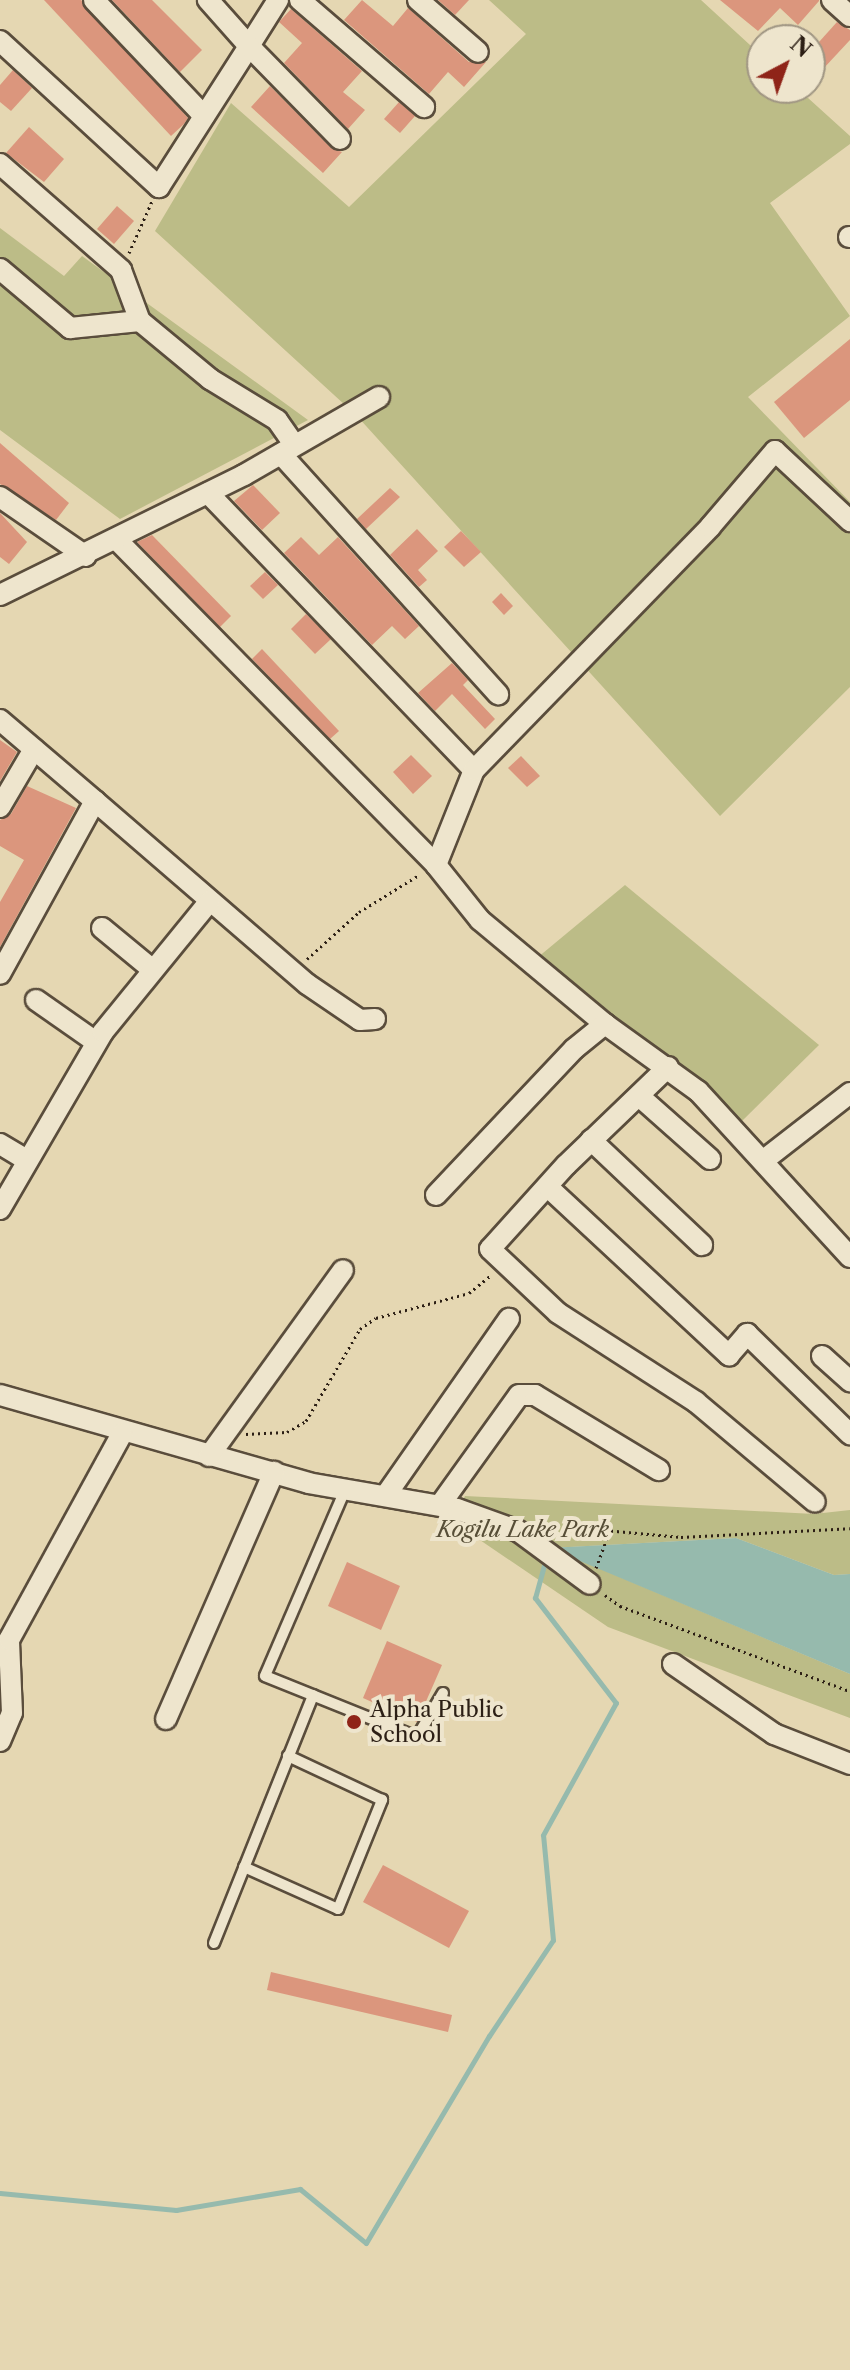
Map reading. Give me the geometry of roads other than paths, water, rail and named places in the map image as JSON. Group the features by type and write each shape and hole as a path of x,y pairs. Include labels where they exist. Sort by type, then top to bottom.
{"street":[{"path":"94,0 204,116"},
{"path":"208,0 340,139"},
{"path":"0,41 159,187 278,0"},
{"path":"300,0 424,107"},
{"path":"418,0 478,52"},
{"path":"832,0 850,16"},
{"path":"0,164 121,270 140,321 210,379 277,420 288,449 498,694"},
{"path":"0,269 70,328 140,321"},
{"path":"0,595 86,556 208,493 379,397"},
{"path":"436,865 474,770 710,527 775,451 850,521"},
{"path":"208,493 474,770"},
{"path":"0,497 86,556"},
{"path":"116,539 436,865 480,920 605,1024 668,1067 764,1160 801,1208 850,1257"},
{"path":"0,720 210,901 296,970 360,1020 375,1019"},
{"path":"0,807 34,749"},
{"path":"0,974 95,801"},
{"path":"0,1209 25,1159 96,1042 210,901"},
{"path":"102,928 153,970"},
{"path":"36,1000 96,1042"},
{"path":"436,1195 574,1049 605,1024"},
{"path":"668,1067 591,1140 490,1249 558,1313 696,1402 815,1502"},
{"path":"764,1160 850,1093"},
{"path":"639,1096 710,1159"},
{"path":"591,1140 702,1245"},
{"path":"0,1144 25,1159"},
{"path":"549,1188 729,1355 747,1334 850,1434"},
{"path":"209,1456 343,1270"},
{"path":"386,1495 509,1319"},
{"path":"822,1356 850,1381"},
{"path":"0,1395 122,1434 209,1456 345,1490 440,1505 518,1531 590,1584"},
{"path":"440,1505 519,1395 535,1395 659,1470"},
{"path":"0,1741 12,1713 9,1640 122,1434"},
{"path":"166,1719 274,1472"},
{"path":"673,1664 774,1734 850,1764"}],"lane":[{"path":"345,1490 265,1676 417,1737 443,1693"},
{"path":"214,1943 313,1695"},
{"path":"244,1867 338,1909 382,1800 288,1756"}],"water":[{"path":"736,1538 834,1575 850,1574 850,1674 549,1548"}],"waterway":[{"path":"0,2193 176,2210 300,2189 366,2243 489,2036 553,1940 543,1835 616,1703 535,1598 546,1558"}],"place":[{"name":"Alpha Public School","path":"354,1722"}],"park label":[{"name":"Kogilu Lake Park","path":"523,1530"}]}
